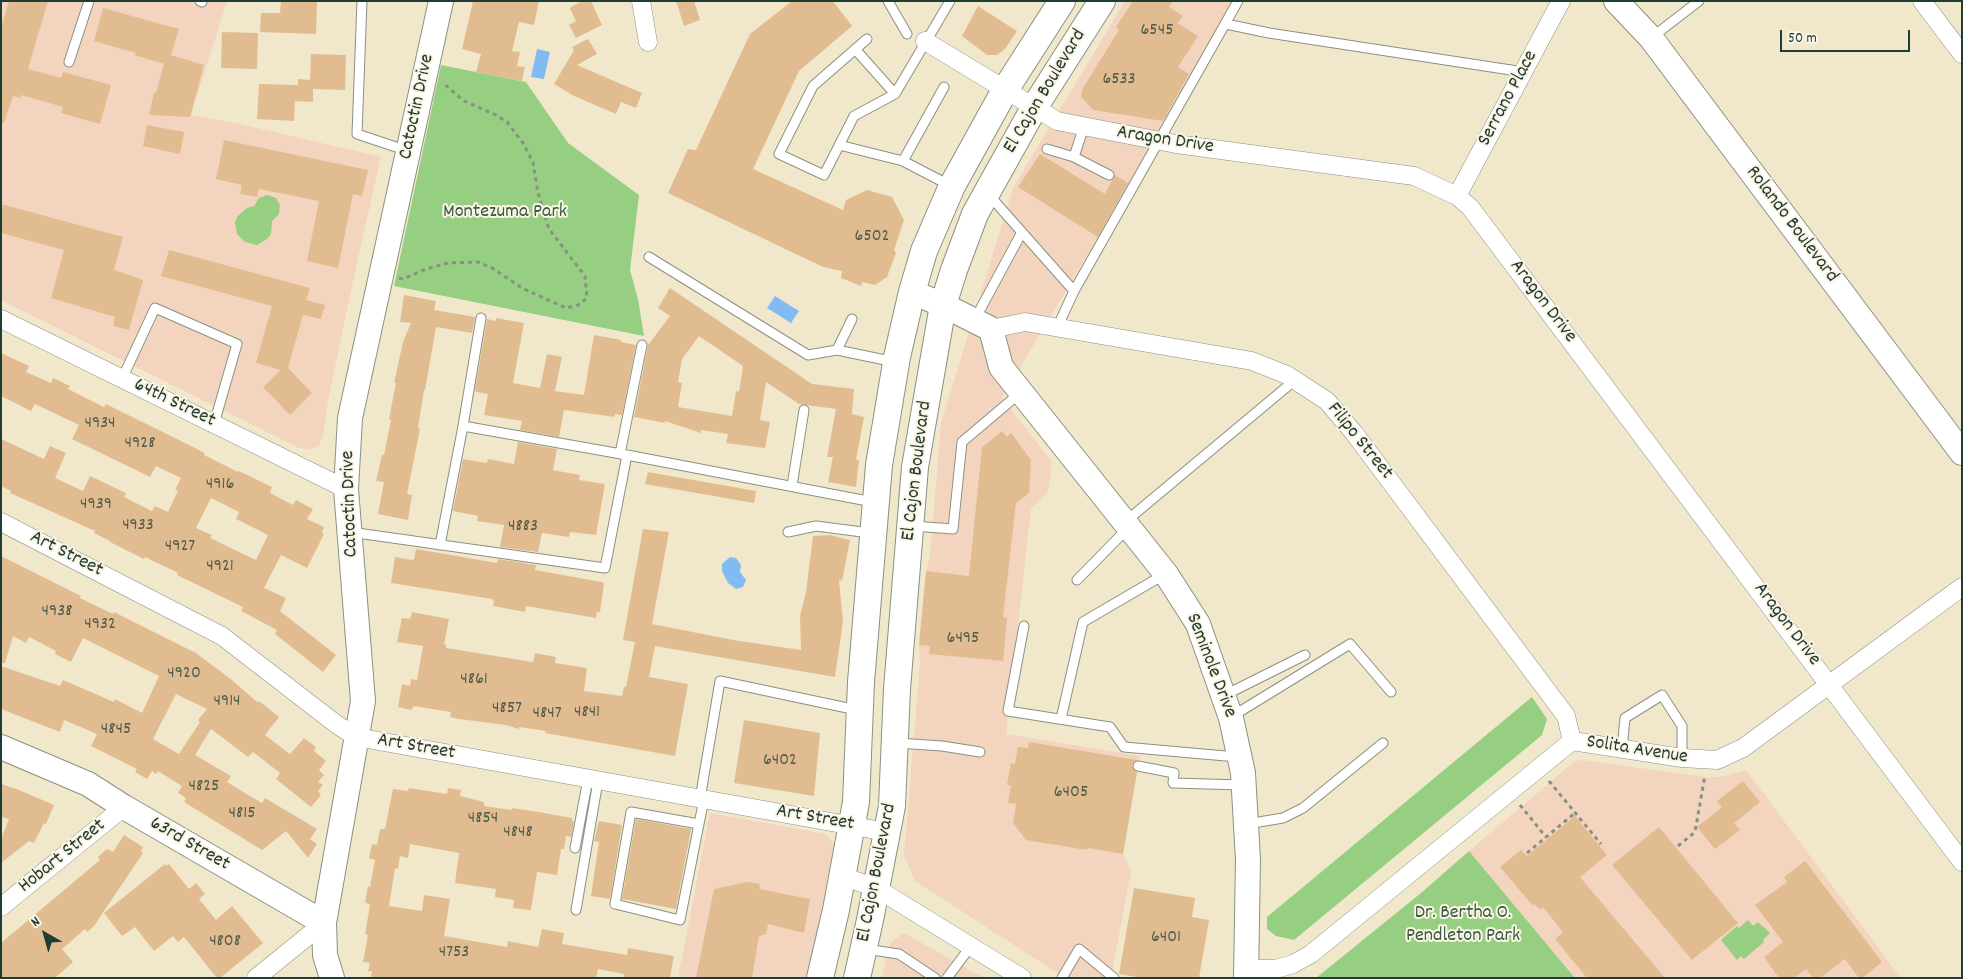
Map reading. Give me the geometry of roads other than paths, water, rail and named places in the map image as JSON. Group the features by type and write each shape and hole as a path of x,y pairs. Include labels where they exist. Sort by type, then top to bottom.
{"main road":[{"name":"El Cajon Boulevard","path":"820,978 856,802 860,711 879,465 896,363 912,292 924,251 952,186 1005,90 1062,1"},
{"name":"El Cajon Boulevard","path":"857,978 892,806 915,467 943,305 972,222 987,193 1034,108 1102,1"}],"street":[{"name":"Catoctin Drive","path":"324,923 363,701 346,489 350,418 441,1"},
{"path":"641,1 648,42"},
{"name":"Serrano Place","path":"1457,196 1561,1"},
{"name":"Rolando Boulevard","path":"1616,1 1651,38 1962,453"},
{"path":"1922,1 1962,54"},
{"name":"Aragon Drive","path":"925,41 1057,121 1159,141 1414,176 1457,196 1470,207 1962,862"},
{"path":"912,292 982,325"},
{"name":"64th Street","path":"1,320 346,489"},
{"name":"Filipo Street","path":"982,325 1025,322 1252,361 1287,375 1327,401 1354,433 1566,716 1572,741"},
{"name":"Seminole Drive","path":"982,325 1001,367 1166,574 1198,624 1227,707 1240,757 1244,785 1247,824 1246,973"},
{"name":"Art Street","path":"1,522 222,636 336,724 356,737 887,832"},
{"name":"Solita Avenue","path":"1246,973 1276,970 1293,964 1311,954 1572,741 1682,758 1717,760 1743,748 1962,587"},
{"name":"63rd Street","path":"1,747 88,784 124,807 324,923"},
{"name":"Hobart Street","path":"1,908 124,807"},
{"path":"842,876 876,888 1022,978"},
{"path":"256,978 324,923"},
{"path":"324,923 325,955 332,978"}],"lane":[{"path":"69,62 89,1"},
{"path":"362,1 358,134 408,151"},
{"path":"888,1 907,34"},
{"path":"868,39 813,86 780,154 824,175 854,116 895,94 950,1"},
{"path":"1057,328 1074,291 1238,1"},
{"path":"1651,38 1699,1"},
{"path":"1226,24 1524,72"},
{"path":"855,49 895,94"},
{"path":"903,161 944,87"},
{"path":"1074,157 1084,126"},
{"path":"839,145 903,161 952,186"},
{"path":"1047,149 1074,157 1109,175"},
{"path":"987,193 1074,291"},
{"path":"982,325 1022,232"},
{"path":"649,257 808,355 837,350 896,363"},
{"path":"122,379 155,308 237,344 214,424"},
{"path":"440,545 481,318"},
{"path":"837,350 852,319"},
{"path":"350,532 605,568 642,345"},
{"path":"1077,580 1127,524 1295,380"},
{"path":"910,526 953,529 962,442 1021,392"},
{"path":"792,486 804,410"},
{"path":"463,426 876,502"},
{"path":"788,532 816,526 873,533"},
{"path":"1061,719 1083,622 1166,574"},
{"path":"1024,626 1008,711 1110,726 1124,748 1240,757"},
{"path":"1227,707 1350,644 1391,692"},
{"path":"1227,707 1305,655"},
{"path":"699,824 631,812 615,904 680,920 699,824 720,681 860,711"},
{"path":"1622,749 1625,718 1662,695 1682,726 1682,758"},
{"path":"1247,824 1283,818 1303,808 1383,742"},
{"path":"895,743 942,746 980,752"},
{"path":"1138,766 1174,773 1173,783 1244,785"},
{"path":"574,848 593,780"},
{"path":"576,910 593,780"},
{"path":"948,978 971,946"},
{"path":"863,949 899,954 934,978"},
{"path":"1062,978 1079,949 1114,978"}],"water":[{"path":"537,49 550,52 544,79 531,77"},
{"path":"775,296 799,311 791,323 767,308"},
{"path":"730,557 736,558 741,565 740,572 746,580 743,587 736,589 728,583 722,571 722,564"}],"park label":[{"name":"Montezuma Park","path":"505,213"},
{"name":"Dr. Bertha O. Pendleton Park","path":"1463,926"}]}
